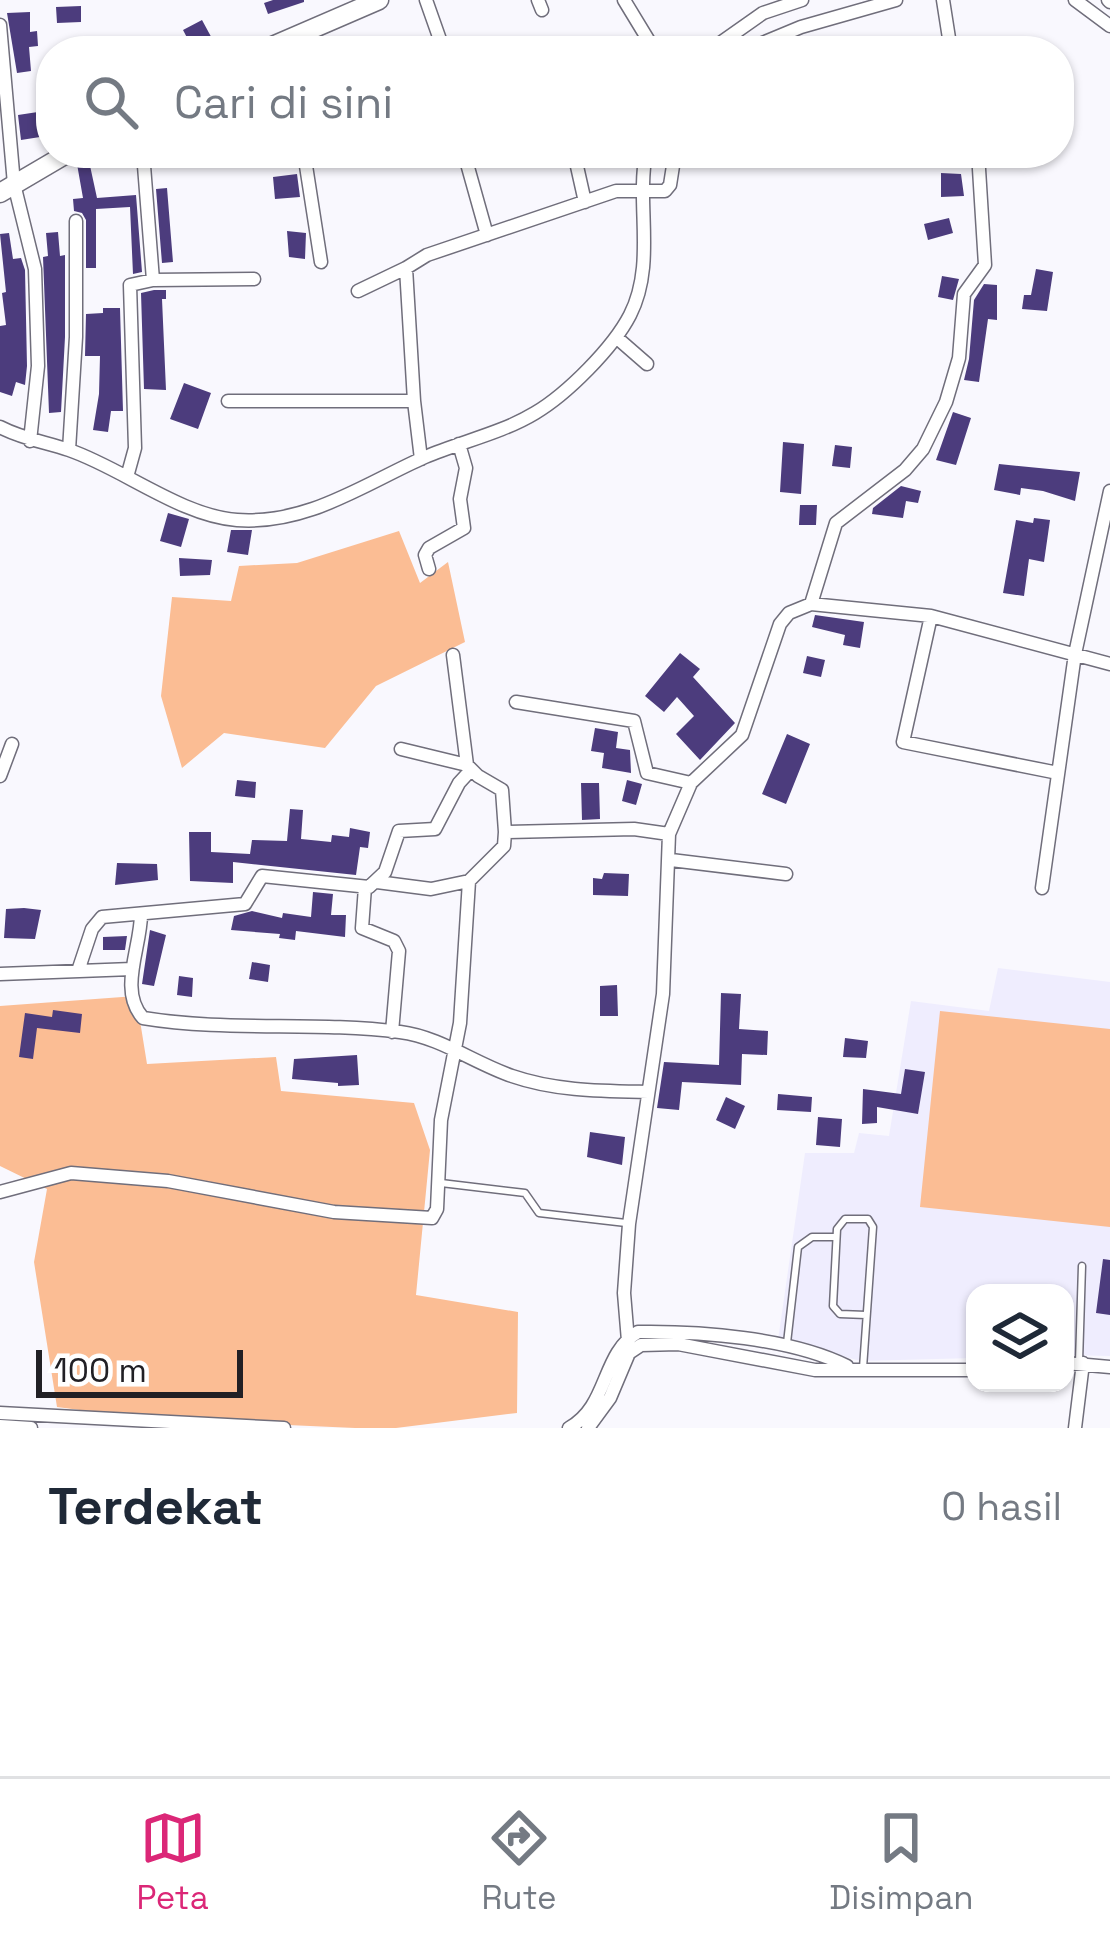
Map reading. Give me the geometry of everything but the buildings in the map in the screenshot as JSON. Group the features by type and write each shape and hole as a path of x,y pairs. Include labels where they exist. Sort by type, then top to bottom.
{"main road":[{"path":"297,36 339,7 379,0"},
{"path":"7,188 42,168"}],"street":[{"path":"426,0 439,36"},
{"path":"624,0 646,36"},
{"path":"746,36 763,16 896,0"},
{"path":"944,0 949,36"},
{"path":"1085,2 1110,26"},
{"path":"770,36 798,12"},
{"path":"763,16 766,36"},
{"path":"0,25 7,188 35,269 38,366 30,441"},
{"path":"144,168 153,280"},
{"path":"306,168 321,262"},
{"path":"468,168 487,236"},
{"path":"577,168 585,202"},
{"path":"0,427 30,441 70,450 199,510 233,520 304,513 535,413 618,338 640,288 653,190 649,168"},
{"path":"358,291 427,255 616,191 670,185 673,168"},
{"path":"811,604 836,523 905,470 923,449 946,402 959,358 964,294 985,265 979,168"},
{"path":"70,450 76,221"},
{"path":"406,268 421,459"},
{"path":"128,477 135,448 130,287 153,280 254,279"},
{"path":"618,338 647,364"},
{"path":"228,401 414,400"},
{"path":"429,569 425,558 429,548 464,528 460,499 466,468 459,444"},
{"path":"1042,888 1075,654 1110,491"},
{"path":"628,1346 623,1310 629,1224 663,994 669,834 691,783 742,735 780,624 789,613 811,604 931,616 1110,664"},
{"path":"931,616 903,742 1058,773"},
{"path":"392,1032 399,951 394,941 362,928 371,885 385,872 395,836 403,830 435,829 468,768 453,655"},
{"path":"516,702 634,721 647,772 691,783"},
{"path":"0,776 12,744"},
{"path":"78,971 98,919 245,904 262,876 431,889 469,881 504,846 502,790 468,768 401,749"},
{"path":"506,832 634,829 669,834"},
{"path":"671,860 727,863 786,874"},
{"path":"0,1192 71,1174 168,1181 334,1212 432,1218 437,1209 441,1120 466,956 469,881"},
{"path":"141,914 140,943 132,969 134,1004 143,1018 420,1036 532,1083 648,1092"},
{"path":"0,974 132,969"},
{"path":"589,1428 610,1398 628,1346 638,1332 787,1347 822,1354 858,1369"},
{"path":"699,1341 815,1370 966,1370"},
{"path":"569,1428 598,1402 617,1351 628,1346"},
{"path":"1076,1428 1076,1363 1110,1367"},
{"path":"0,1413 284,1428"},
{"path":"0,1426 31,1428"}],"lane":[{"path":"437,1183 525,1192 539,1213 629,1224"},
{"path":"858,1369 866,1316 872,1222 845,1219 839,1223 836,1238 835,1312 866,1316"},
{"path":"787,1347 798,1246 812,1237 836,1238"},
{"path":"1076,1363 1082,1266"}],"shaded area":[{"path":"399,531 420,583 448,562 465,642 376,686 325,748 224,733 182,768 161,696 172,597 231,601 239,566 297,563"},
{"path":"998,968 1110,982 1110,1356 1074,1355 1074,1284 966,1284 966,1358 861,1361 778,1340 805,1153 854,1153 859,1133 889,1136 911,1001 989,1011"},
{"path":"136,996 147,1064 276,1057 281,1091 414,1103 430,1150 416,1295 518,1312 517,1413 396,1428 355,1428 148,1419 57,1407 34,1262 47,1189 0,1166 0,1006"},
{"path":"940,1011 1110,1029 1110,1227 920,1207"}]}
